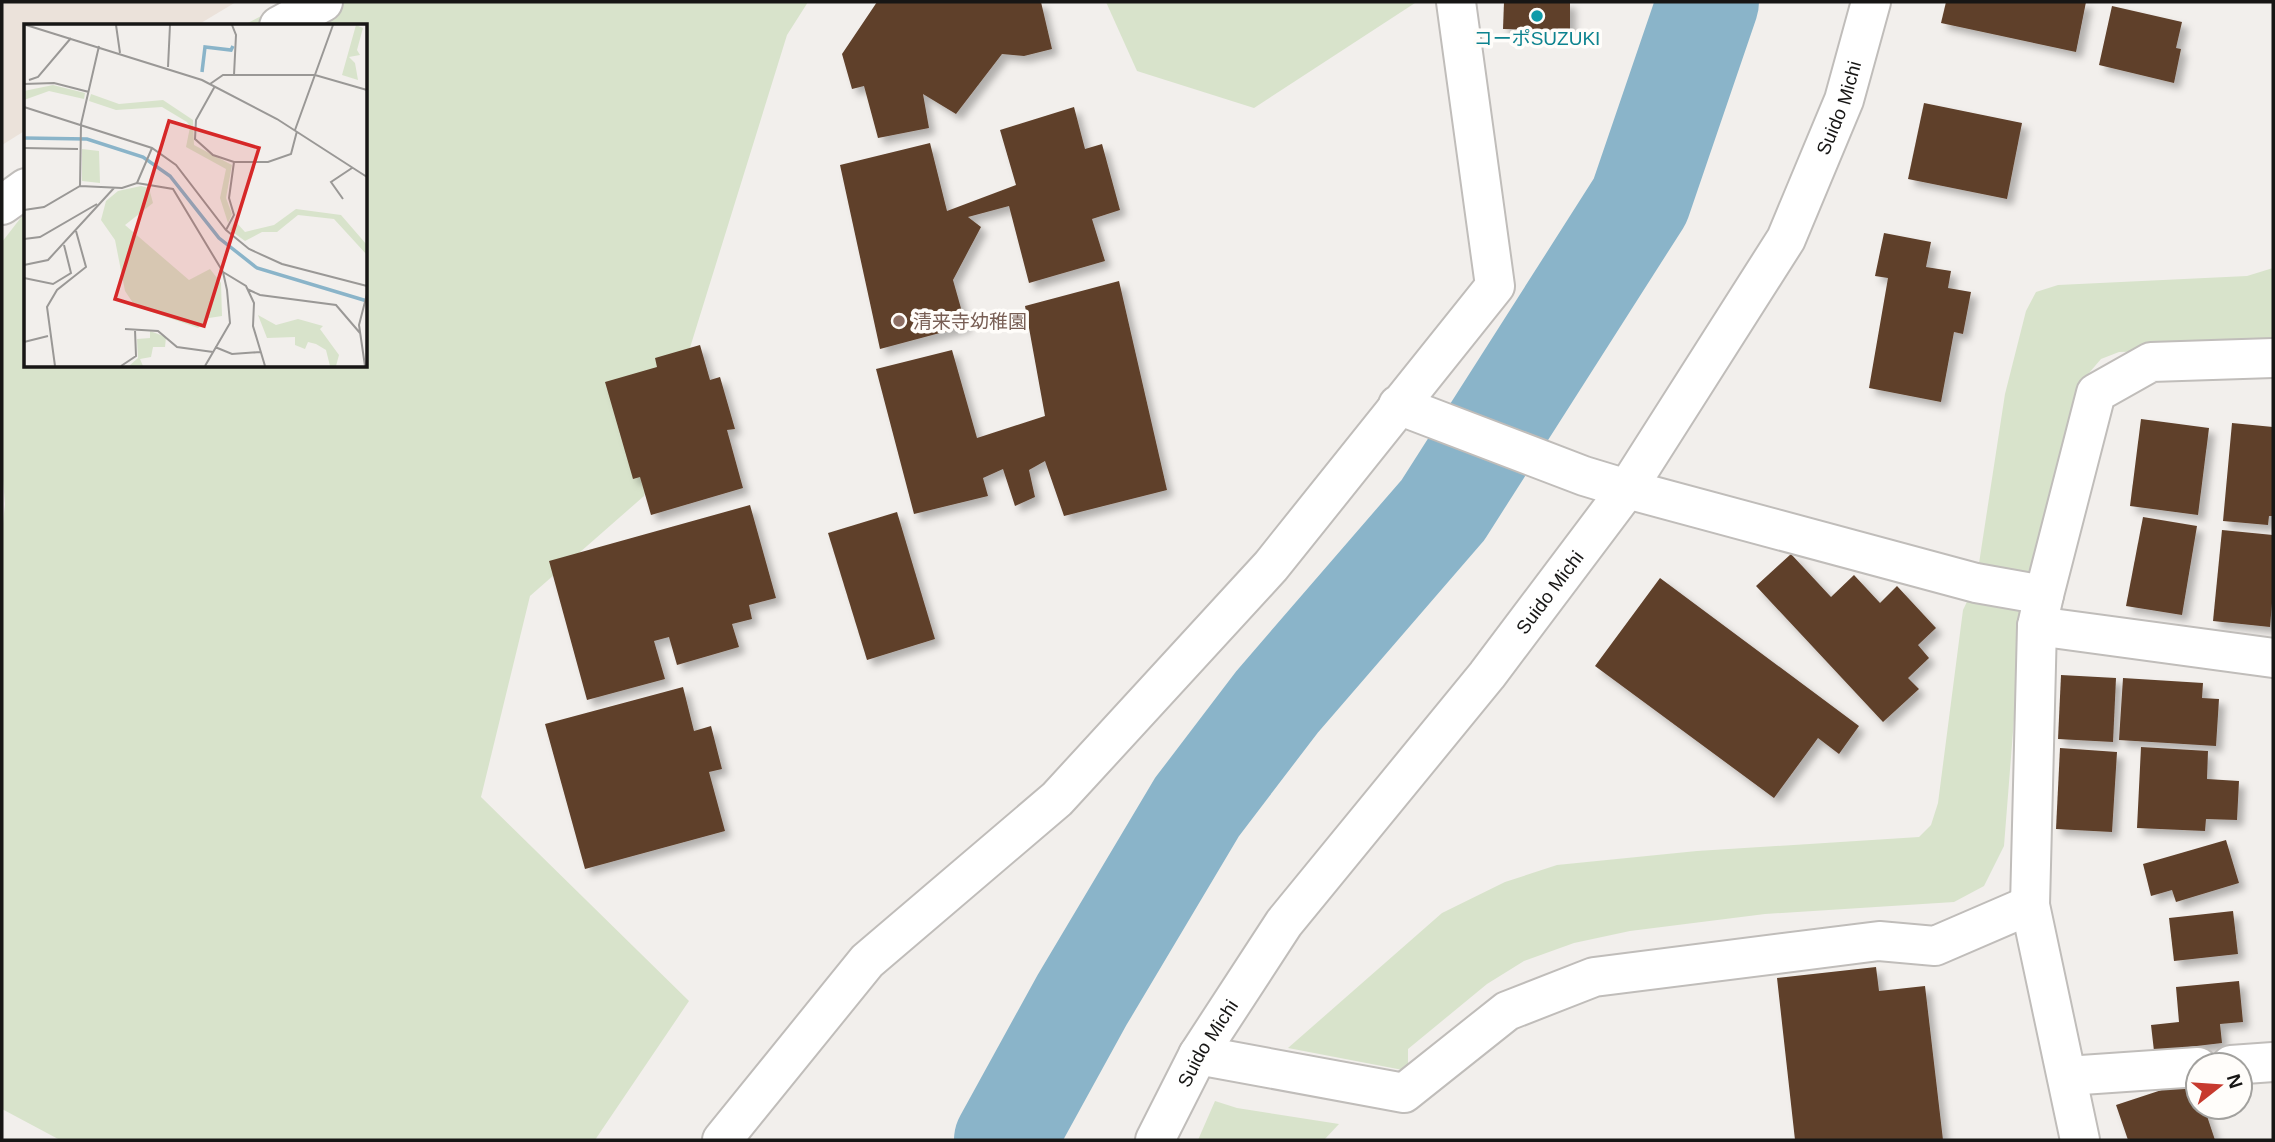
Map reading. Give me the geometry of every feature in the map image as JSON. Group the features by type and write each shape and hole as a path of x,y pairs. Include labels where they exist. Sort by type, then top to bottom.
{"street":[{"path":"283,24 323,2"},
{"path":"722,1140 867,961 1057,799 1271,565 1495,286 1456,2"},
{"name":"Suido Michi","path":"1154,1140 1198,1055 1284,923 1488,676 1627,489 1786,239 1844,100 1871,2"},
{"path":"2,205 24,189"},
{"path":"2080,1140 2031,905 2035,604 2096,393 2151,362 2273,358"},
{"path":"1398,405 1584,476 1627,489 1976,583 2035,604 2273,658"},
{"path":"1198,1055 1404,1093 1507,1012 1594,977 1879,941 1935,946 2031,905"},
{"path":"2254,1063 2273,1062"},
{"path":"2067,1076 2184,1068"}],"shaded area":[{"path":"2,2 236,2 199,24 24,24 24,131 2,145"}],"green space":[{"path":"288,2 808,2 787,35 644,496 530,596 481,797 689,1001 595,1140 60,1140 2,1109 2,533 5,504 2,468 2,242 24,214 24,368 368,368 368,24 246,24"},
{"path":"1106,2 1415,3 1254,108 1137,71"},
{"path":"2273,268 2273,348 2119,352 2101,359 2083,380 2040,560 2024,592 2004,846 1984,886 1954,902 1765,914 1630,931 1574,943 1524,961 1487,984 1408,1049 1408,1071 1288,1048 1442,913 1505,882 1557,865 1697,851 1919,837 1931,825 1938,803 1963,610 1976,583 2005,394 2026,311 2036,292 2058,285 2247,276"},
{"path":"1215,1101 1237,1108 1339,1124 1324,1140 1198,1140"}],"building":[{"path":"877,2 1041,2 1052,49 1024,56 1002,54 956,114 923,94 929,128 878,138 864,86 852,89 842,54"},
{"name":"コーポSUZUKI","path":"1504,2 1570,2 1570,30 1503,29"},
{"path":"1946,2 2086,2 2076,52 1941,23"},
{"path":"2112,6 2182,22 2176,48 2181,49 2174,83 2099,65"},
{"path":"1924,103 2022,123 2007,199 1908,179"},
{"path":"1074,107 1085,149 1102,144 1120,210 1092,219 1105,261 1029,283 1009,206 968,217 981,227 953,280 966,326 880,349 840,165 930,143 947,211 1016,185 1000,130"},
{"path":"1884,233 1931,242 1926,267 1951,271 1948,288 1971,292 1963,334 1954,332 1941,402 1869,388 1888,278 1875,276"},
{"path":"1119,281 1167,490 1064,516 1045,461 1029,470 1035,497 1015,506 1003,469 983,478 988,496 914,514 876,369 952,350 977,438 1045,416 1025,306"},
{"path":"700,345 710,380 720,377 735,429 727,430 743,488 651,515 640,477 633,479 605,382 657,367 655,358"},
{"path":"2141,419 2209,428 2198,515 2130,506"},
{"path":"2232,423 2273,427 2273,516 2269,516 2268,525 2223,521"},
{"path":"750,505 776,598 749,605 752,619 732,624 739,647 677,665 669,637 654,641 665,679 587,700 549,561"},
{"path":"897,512 935,639 867,660 828,533"},
{"path":"2143,517 2197,526 2182,615 2126,606"},
{"path":"2222,530 2273,535 2270,627 2213,621"},
{"path":"1791,554 1831,597 1854,575 1880,603 1897,586 1936,628 1918,645 1929,658 1908,678 1919,689 1883,722 1756,586"},
{"path":"1660,578 1859,726 1839,754 1818,738 1774,798 1595,666"},
{"path":"2061,675 2116,678 2113,742 2058,739"},
{"path":"2123,678 2203,683 2202,698 2219,699 2216,746 2119,740"},
{"path":"683,687 694,731 711,726 722,769 709,772 725,831 585,869 545,724"},
{"path":"2141,747 2208,751 2207,779 2239,781 2237,820 2206,819 2205,831 2137,828"},
{"path":"2060,748 2117,752 2112,832 2056,829"},
{"path":"2226,840 2239,883 2176,902 2172,890 2151,896 2143,864"},
{"path":"2233,911 2238,954 2174,961 2169,918"},
{"path":"1876,967 1879,991 1925,986 1943,1140 1795,1140 1777,978"},
{"path":"2239,981 2243,1022 2220,1024 2222,1043 2154,1051 2151,1025 2179,1022 2176,987"},
{"path":"2184,1083 2184,1121 2209,1121 2215,1140 2128,1140 2116,1105"}],"waterway":[{"path":"1005,1140 1082,1000 1197,807 1277,702 1443,510 1640,201 1708,2"}],"place":[{"name":"コーポSUZUKI","path":"1537,16"},
{"name":"清来寺幼稚園","path":"899,321"}]}
